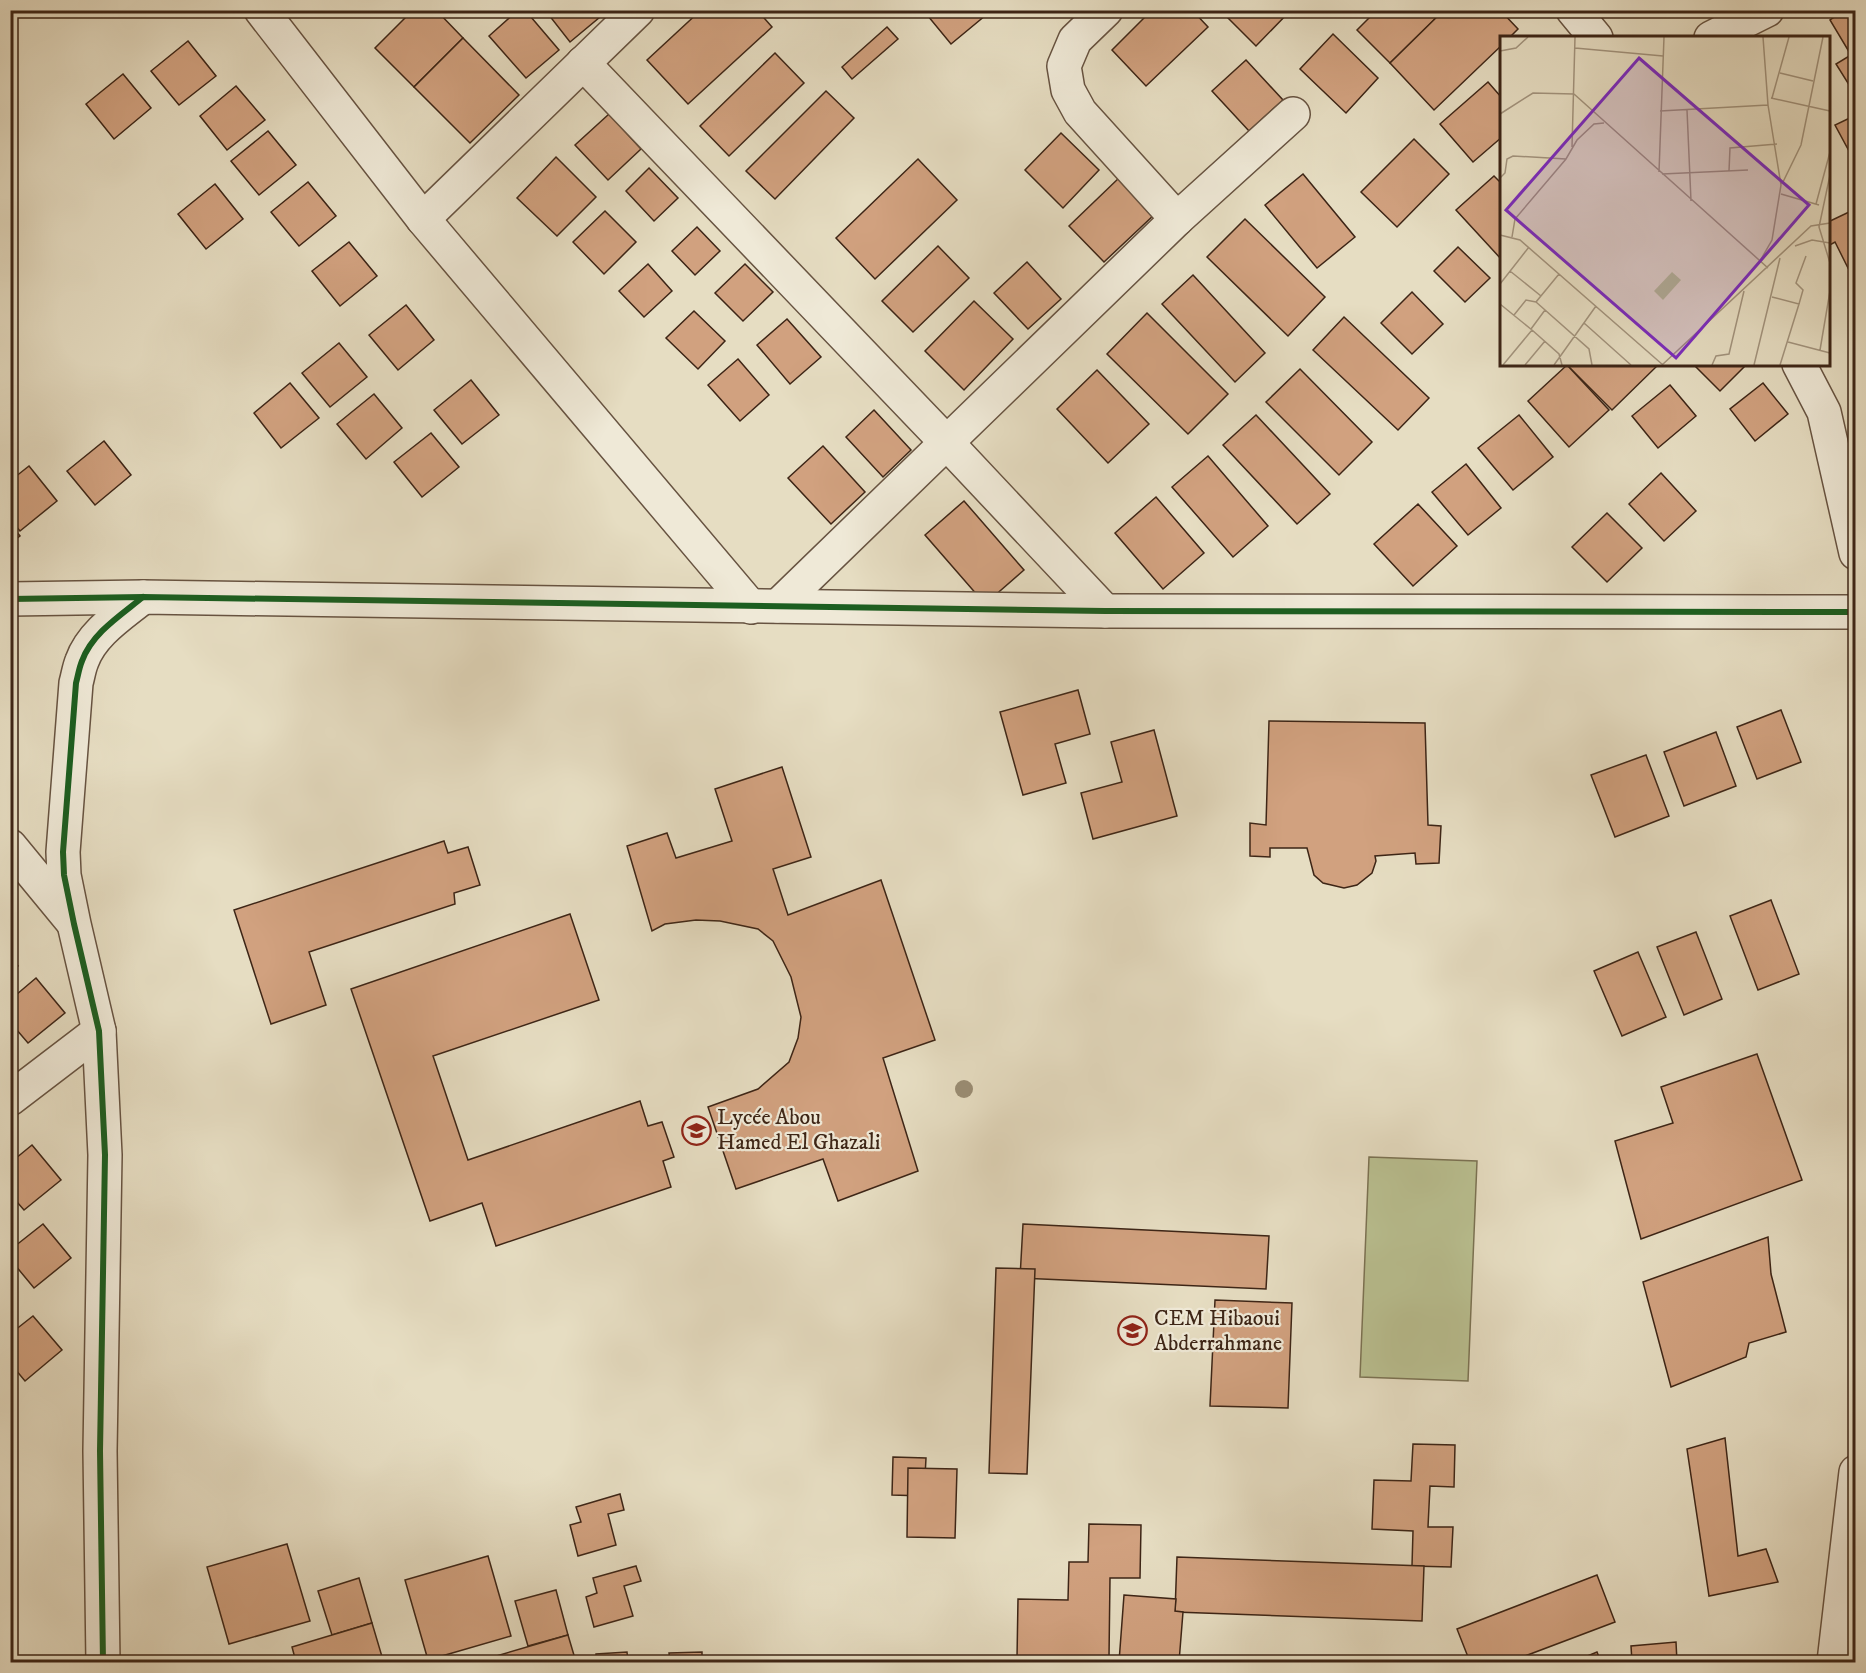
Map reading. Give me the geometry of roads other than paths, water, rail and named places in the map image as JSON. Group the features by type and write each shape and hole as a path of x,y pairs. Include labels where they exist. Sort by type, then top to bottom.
{"street":[{"path":"261,10 423,219 765,606"},
{"path":"423,219 638,10"},
{"path":"1106,10 1076,40 1064,66 1068,90 1080,111 1177,219"},
{"path":"1715,36 1767,10"},
{"path":"584,63 1105,612"},
{"path":"765,606 948,444 1177,219 1293,114"},
{"path":"1800,366 1824,412 1856,553"},
{"path":"103,1662 100,1451 105,1155 99,1031 64,875 63,852 76,683 82,659 94,640 108,625 143,597"},
{"path":"14,600 143,597 1105,612 1856,612"},
{"path":"10,846 74,924"},
{"path":"10,1099 99,1031"},
{"path":"1834,1662 1856,1472"}],"place":[{"name":"Lycée Abou Hamed El Ghazali","path":"696,1130"},
{"name":"CEM Hibaoui Abderrahmane","path":"1133,1331"}]}
